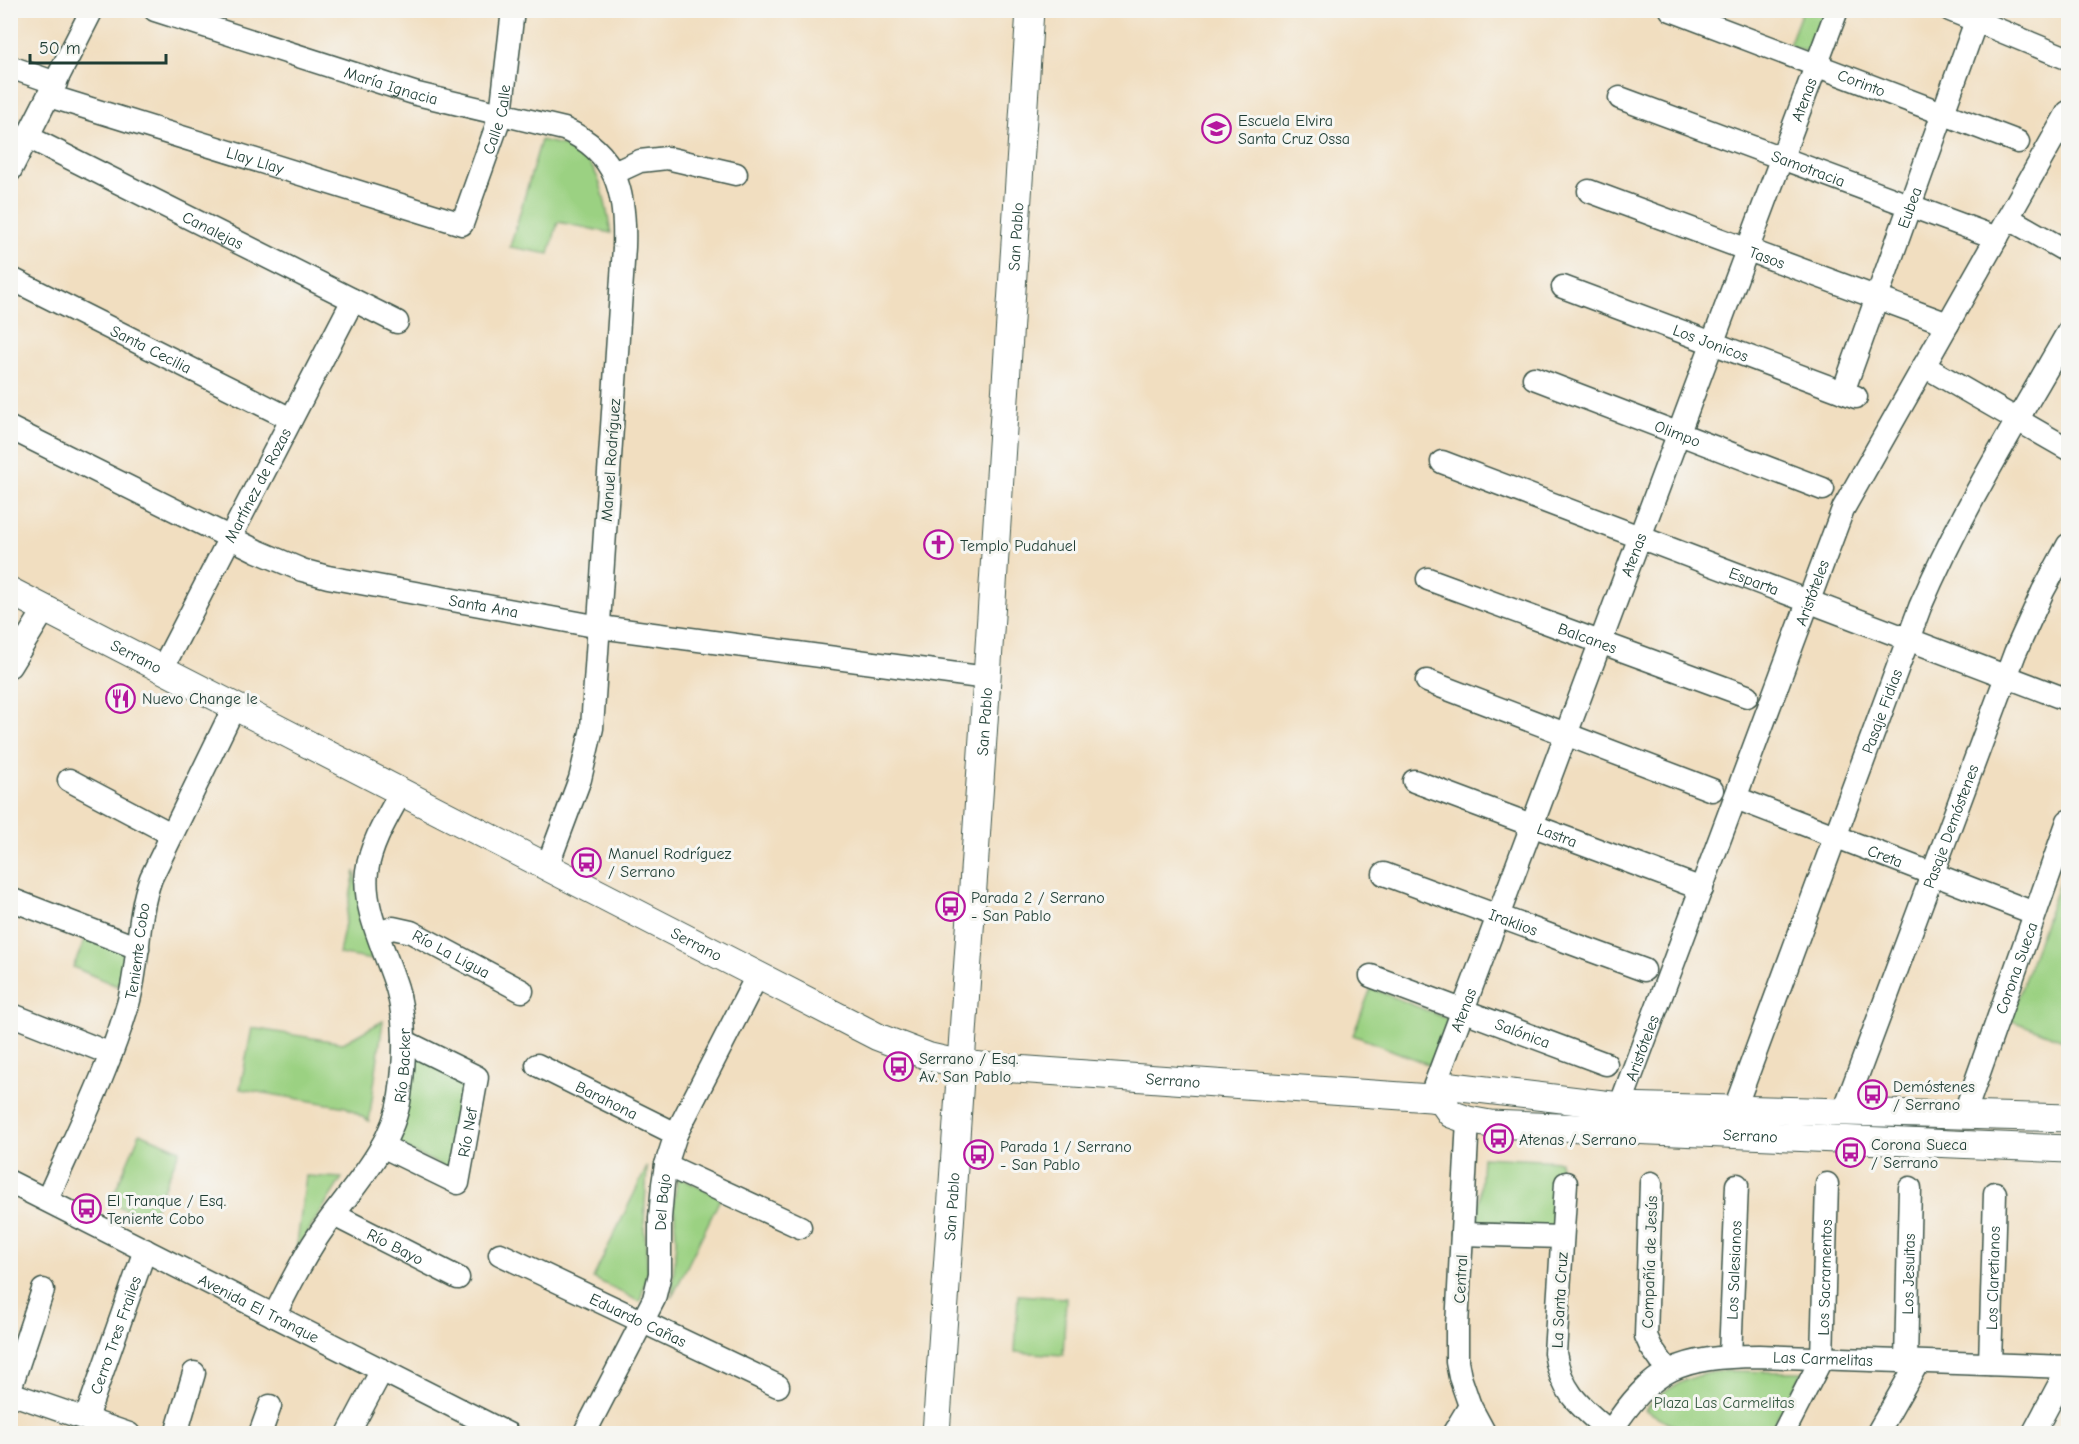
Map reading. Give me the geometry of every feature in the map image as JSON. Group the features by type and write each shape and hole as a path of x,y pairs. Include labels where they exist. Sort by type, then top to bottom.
{"main road":[{"name":"San Pablo","path":"936,1434 1030,10"},
{"name":"Serrano","path":"10,591 879,1037 918,1053 961,1065 1435,1099 1451,1114 1468,1120 1502,1124 2068,1149"},
{"name":"Serrano","path":"1435,1099 1453,1086 1620,1106 2068,1118"}],"street":[{"path":"10,171 92,10"},
{"name":"María Ignacia","path":"155,10 417,94 574,133 595,147 609,163 614,173"},
{"name":"Corinto","path":"1671,10 2018,142"},
{"name":"Atenas","path":"1435,1099 1461,1010 1567,734 1599,642 1837,10"},
{"path":"1950,10 2064,57"},
{"name":"Calle Calle","path":"462,224 501,114 510,12"},
{"name":"Eubea","path":"1850,395 1877,297 1976,21"},
{"name":"Llay Llay","path":"10,67 52,89 462,224"},
{"name":"Samotracia","path":"1620,98 1997,238"},
{"name":"Aristóteles","path":"1620,1106 1843,509 2068,112"},
{"name":"Canalejas","path":"28,137 397,322"},
{"path":"614,173 640,161 667,158 736,174"},
{"name":"Manuel Rodríguez","path":"547,867 580,779 592,728 625,229 620,191 614,173"},
{"name":"Tasos","path":"1589,191 1948,324"},
{"path":"2008,218 2068,252"},
{"name":"Santa Cecilia","path":"10,278 291,419"},
{"name":"Los Jonicos","path":"1563,287 1850,395"},
{"name":"Martínez de Rozas","path":"162,669 353,300"},
{"name":"Pasaje Fidias","path":"1735,1108 1939,562 2068,332"},
{"path":"1924,366 2068,449"},
{"name":"Olimpo","path":"1534,378 1823,489"},
{"name":"Santa Ana","path":"10,428 279,561 328,577 600,627 987,678"},
{"name":"Esparta","path":"1442,462 2068,700"},
{"name":"Pasaje Demóstenes","path":"1844,1111 2006,676 2032,612 2068,545"},
{"name":"Balcanes","path":"1428,579 1747,696"},
{"path":"10,666 45,609"},
{"path":"1427,681 1712,789"},
{"name":"Teniente Cobo","path":"47,1200 111,1054 128,1004 146,892 171,834 234,706"},
{"path":"69,780 171,834"},
{"name":"Lastra","path":"1414,781 1702,889"},
{"name":"Río Backer","path":"274,1316 323,1229 382,1146 399,1098 404,1041 402,1010 369,904 366,886 367,870 379,835 401,792"},
{"name":"Creta","path":"1736,798 2034,912"},
{"name":"Corona Sueca","path":"1964,1114 2068,821"},
{"name":"Iraklios","path":"1384,874 1644,970"},
{"path":"10,899 138,948"},
{"name":"Río La Ligua","path":"378,933 393,928 411,932 522,991"},
{"name":"Del Bajo","path":"584,1434 654,1299 659,1280 660,1210 666,1165 676,1134 758,974"},
{"name":"Salónica","path":"1371,976 1606,1064"},
{"path":"10,1014 111,1054"},
{"name":"Río Nef","path":"382,1146 458,1183 477,1077 404,1041"},
{"name":"Barahona","path":"537,1065 676,1134"},
{"name":"Central","path":"1468,1120 1456,1344 1460,1377 1470,1406 1485,1434"},
{"path":"666,1165 800,1227"},
{"name":"Avenida El Tranque","path":"10,1182 508,1434"},
{"name":"Compañía de Jesús","path":"1651,1183 1646,1336 1668,1371"},
{"name":"La Santa Cruz","path":"1566,1184 1557,1362 1563,1383 1573,1400 1610,1433"},
{"name":"Los Sacramentos","path":"1783,1434 1822,1358 1827,1184"},
{"name":"Los Salesianos","path":"1730,1356 1737,1185"},
{"name":"Los Jesuitas","path":"1877,1434 1912,1362 1910,1188"},
{"name":"Los Claretianos","path":"1990,1364 1995,1193"},
{"name":"Río Bayo","path":"334,1215 458,1278"},
{"path":"1462,1234 1562,1237"},
{"name":"Cerro Tres Frailes","path":"86,1419 145,1250"},
{"name":"Eduardo Cañas","path":"500,1254 778,1386"},
{"path":"43,1290 10,1391 119,1432"},
{"name":"Las Carmelitas","path":"1610,1433 1640,1394 1668,1371 1689,1362 1730,1356 2068,1368"},
{"path":"2033,1434 2068,1368"},
{"path":"348,1434 382,1370"},
{"path":"176,1434 194,1373"},
{"path":"260,1434 270,1406"},
{"path":"1453,1434 1470,1406"}],"green space":[{"path":"1802,11 1831,11 1815,55 1789,45"},
{"path":"541,140 568,147 588,162 595,172 604,196 611,233 558,222 549,254 510,247"},
{"path":"2068,858 2068,1042 2010,1020"},
{"path":"355,871 372,960 339,954"},
{"path":"88,933 132,952 117,986 73,967"},
{"path":"1371,988 1448,1019 1430,1065 1353,1035"},
{"path":"383,1021 369,1121 346,1107 240,1089 252,1028 343,1043"},
{"path":"412,1051 467,1081 453,1171 397,1145"},
{"path":"140,1133 180,1150 150,1220 110,1203"},
{"path":"1482,1157 1560,1161 1557,1232 1478,1228"},
{"path":"647,1167 644,1226 648,1271 640,1302 593,1278"},
{"path":"306,1176 342,1178 296,1251"},
{"path":"678,1177 721,1197 672,1297 676,1240 674,1200"},
{"path":"1018,1295 1066,1298 1063,1355 1015,1352"},
{"name":"Plaza Las Carmelitas","path":"1721,1371 1803,1372 1768,1433 1688,1433 1645,1410 1679,1383"}],"place":[{"name":"Escuela Elvira Santa Cruz Ossa","path":"1217,129"},
{"name":"Templo Pudahuel","path":"939,545"},
{"name":"Nuevo Change le","path":"121,698"},
{"name":"Manuel Rodríguez / Serrano","path":"587,862"},
{"name":"Parada 2 / Serrano - San Pablo","path":"950,906"},
{"name":"Serrano / Esq. Av. San Pablo","path":"898,1067"},
{"name":"Demóstenes / Serrano","path":"1872,1095"},
{"name":"Atenas / Serrano","path":"1498,1139"},
{"name":"Corona Sueca / Serrano","path":"1850,1153"},
{"name":"Parada 1 / Serrano - San Pablo","path":"979,1155"},
{"name":"El Tranque / Esq. Teniente Cobo","path":"86,1209"}]}
